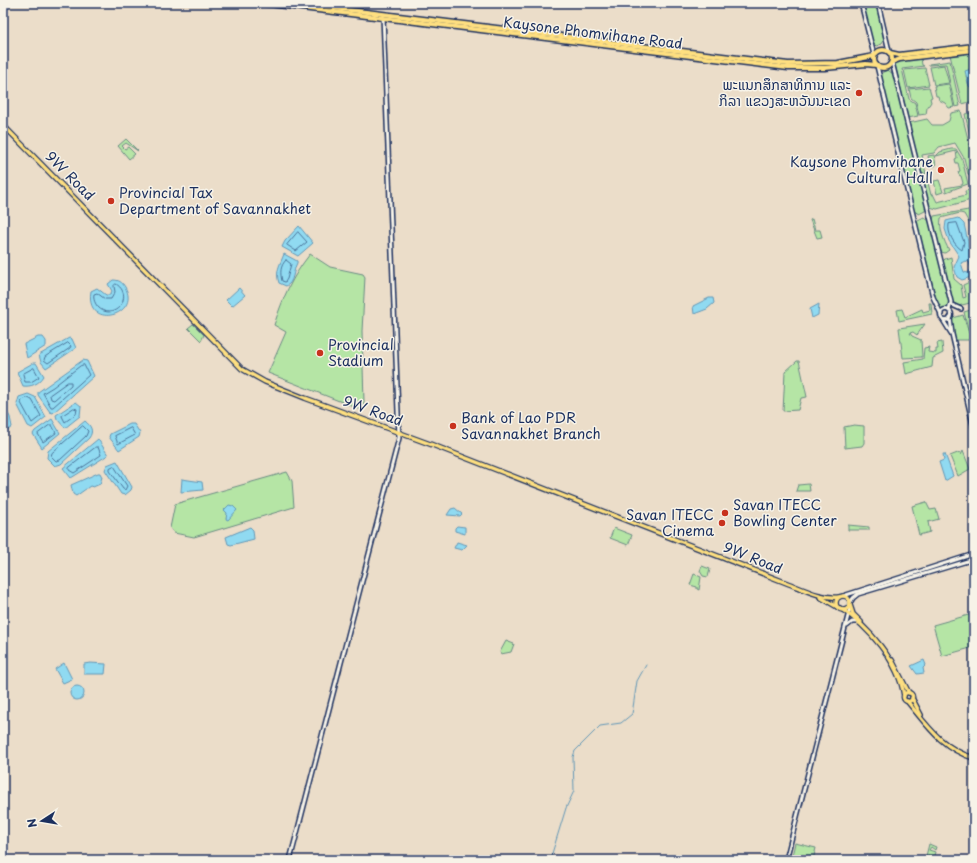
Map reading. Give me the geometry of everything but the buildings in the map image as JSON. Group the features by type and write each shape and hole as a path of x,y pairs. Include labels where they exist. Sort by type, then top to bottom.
{"highway":[{"name":"Kaysone Phomvihane Road","path":"261,3 383,16 806,69 866,64 876,65"},
{"name":"Kaysone Phomvihane Road","path":"293,3 383,16"},
{"path":"974,46 924,54 892,62 885,68 876,65 874,56 881,49 899,55 924,54 974,50"},
{"path":"890,52 892,62"},
{"name":"Kaysone Phomvihane Road","path":"736,60 806,65 838,63 874,56"}],"main road":[{"name":"9W Road","path":"3,125 242,369 265,382 399,432 816,594 831,598 841,596 848,598 853,614 886,650 912,698"},
{"name":"9W Road","path":"816,594 867,628 889,659 901,685 904,700 907,701"},
{"path":"841,596 837,602 839,608 846,609 850,605"},
{"path":"904,696 909,693"},
{"path":"925,724 912,698 907,701 925,724 936,737 948,747 974,758"}],"street":[{"path":"861,3 874,56"},
{"path":"878,3 890,52"},
{"path":"290,860 399,438 383,16"},
{"path":"892,62 952,305 949,311 951,314 952,334 974,429"},
{"path":"876,65 933,297 952,334"},
{"path":"952,305 961,309"},
{"path":"941,314 944,310 949,311"},
{"path":"943,319 947,320 950,318"},
{"path":"841,596 974,554"},
{"path":"786,860 846,628 852,598 858,594 974,558"},
{"path":"846,628 852,622 859,623"}],"green space":[{"path":"862,3 876,3 884,40 882,44 876,46 873,43"},
{"path":"974,52 974,68 970,69 966,76 969,86 974,91 974,101 962,104 950,55"},
{"path":"921,58 922,65 924,66 902,69 909,99 915,103 918,116 908,118 895,65 898,61"},
{"path":"950,61 960,106 955,107 946,64 929,65"},
{"path":"944,65 949,83 934,85 930,67"},
{"path":"925,68 929,85 908,88 904,70"},
{"path":"888,70 893,74 926,207 925,211 919,214 914,211 881,77 883,72"},
{"path":"949,84 954,107 949,108 945,103 939,100 938,96 936,96 934,86"},
{"path":"929,87 932,97 930,98 931,102 927,108 926,114 919,115 916,102 911,98 909,89"},
{"path":"961,111 974,163 974,182 972,182 971,175 968,174 964,158 955,143 939,147 934,153 922,155 926,174 921,173 909,123 927,119 932,125 942,125 949,121 951,113"},
{"path":"970,113 974,115 973,149 965,114"},
{"path":"126,139 138,151 126,143 122,146 125,149 128,147 135,154 129,159 118,146"},
{"path":"956,149 962,159 968,184 946,192 945,188 962,185 963,183 958,172 960,171 958,163 956,163 955,159 957,158 956,151 936,156 940,152"},
{"path":"934,155 936,165 930,167 928,156"},
{"path":"927,179 931,195 933,194 937,202 966,195 965,191 969,190 971,200 937,209 930,207 923,180"},
{"path":"939,180 943,192 937,194 934,181"},
{"path":"974,209 974,227 972,228 964,214 960,213 941,218 942,235 949,250 945,253 941,252 933,220 934,216"},
{"path":"924,217 929,221 950,305 946,309 940,310 938,307 917,223 918,220"},
{"path":"812,219 815,230 820,230 822,237 817,238 810,220"},
{"name":"Provincial Stadium","path":"310,254 330,267 363,274 365,277 362,331 364,402 362,410 268,373 286,332 274,325 277,315 293,280"},
{"path":"951,257 954,279 961,285 963,298 966,297 963,285 974,280 974,302 958,306 953,302 943,261"},
{"path":"929,303 931,303 932,314 899,321 897,310 902,309 905,317 922,309 923,312 930,310"},
{"path":"974,309 974,340 955,340 952,323 953,318 963,315 969,333 964,312"},
{"path":"193,324 204,335 201,341 188,328"},
{"path":"925,324 917,335 913,332 910,333 912,336 921,340 922,357 903,358 899,328"},
{"path":"942,342 943,353 933,358 932,367 906,374 904,362 923,359 924,348 929,347 928,352 936,353 936,349 938,349 937,343"},
{"path":"797,361 799,361 807,397 801,398 798,410 783,411 785,372"},
{"path":"854,425 864,426 864,443 862,446 845,448 844,427"},
{"path":"963,451 970,469 958,476 950,456 960,452 961,455"},
{"path":"287,472 292,481 294,507 194,537 174,533 170,528 175,504"},
{"path":"809,484 810,491 796,491 798,485"},
{"path":"926,502 930,510 936,509 939,519 928,522 930,532 919,535 912,506"},
{"path":"848,525 869,527 869,530 848,530"},
{"path":"614,528 632,535 628,545 610,538"},
{"path":"702,566 710,569 708,577 703,576 700,571"},
{"path":"694,574 701,577 699,590 697,587 690,585"},
{"path":"972,614 974,622 974,647 942,656 933,625"},
{"path":"506,641 514,644 511,652 501,654 500,652"},
{"path":"795,843 816,848 813,860 791,860"},
{"path":"929,844 936,847 935,850 931,847 929,850 935,852 934,856 926,856"}],"water":[{"path":"974,68 974,91 969,86 965,71"},
{"path":"958,218 964,224 968,247 974,257 974,276 962,280 957,277 954,267 959,256 949,241 945,229 946,221","holes":["965,261 969,262 971,269 968,273 964,272 961,263"]},
{"path":"299,226 313,243 298,256 282,247 285,241"},
{"path":"284,254 297,261 291,282 286,286 279,283 278,279 278,268"},
{"path":"113,280 117,280 125,287 128,297 126,305 120,312 112,315 103,315 96,311 91,304 91,291 97,288 106,295 110,295 112,291 108,284"},
{"path":"239,288 245,295 232,306 226,300"},
{"path":"709,298 713,298 714,303 707,309 694,314 693,306"},
{"path":"819,304 818,315 812,318 810,309"},
{"path":"38,337 43,337 46,341 46,346 27,358 24,344"},
{"path":"69,338 72,339 76,348 46,368 41,362 39,355"},
{"path":"83,360 87,361 94,376 53,413 50,412 38,395 38,392"},
{"path":"33,363 36,363 44,376 35,384 23,386 17,372"},
{"path":"28,394 35,397 46,417 32,428 28,426 17,404 19,397"},
{"path":"76,402 81,406 80,416 65,428 57,419 56,415"},
{"path":"3,405 10,417 12,427 3,434"},
{"path":"52,419 60,433 42,448 33,434"},
{"path":"85,421 91,429 89,438 61,464 55,466 47,458 48,451"},
{"path":"130,424 134,424 140,433 139,437 119,450 109,437 110,434"},
{"path":"98,439 108,455 71,478 63,468"},
{"path":"943,454 945,454 953,476 945,481 939,462 944,460"},
{"path":"117,461 132,487 131,490 125,495 121,494 105,470 107,465"},
{"path":"100,473 102,477 100,484 93,487 90,486 76,496 73,494 71,485"},
{"path":"182,479 202,482 203,490 181,492"},
{"path":"229,505 233,506 237,510 228,520 226,519 227,513 224,510"},
{"path":"455,508 462,514 460,516 447,515 451,509"},
{"path":"457,526 465,527 465,534 455,531"},
{"path":"250,527 253,530 254,539 231,545 228,544 226,537"},
{"path":"457,542 467,545 462,550 454,548"},
{"path":"924,660 926,665 923,668 924,673 917,674 911,666"},
{"path":"64,663 72,679 63,683 55,669"},
{"path":"84,664 106,664 105,674 84,674"},
{"path":"77,686 82,688 84,693 82,698 77,700 72,698 70,693 72,688"}],"waterway":[{"path":"550,860 566,808 574,791 573,757 575,751 600,726 621,723 632,714 637,681 646,665"}],"place":[{"name":"ພະແນກສຶກສາທິການ ແລະ ກິລາ ແຂວງສະຫວັນນະເຂດ","path":"859,93"},
{"name":"Kaysone Phomvihane Cultural Hall","path":"941,170"},
{"name":"Provincial Tax Department of Savannakhet","path":"111,201"},
{"name":"Provincial Stadium","path":"320,353"},
{"name":"Bank of Lao PDR Savannakhet Branch","path":"453,426"},
{"name":"Savan ITECC Bowling Center","path":"725,513"},
{"name":"Savan ITECC Cinema","path":"722,523"}]}
